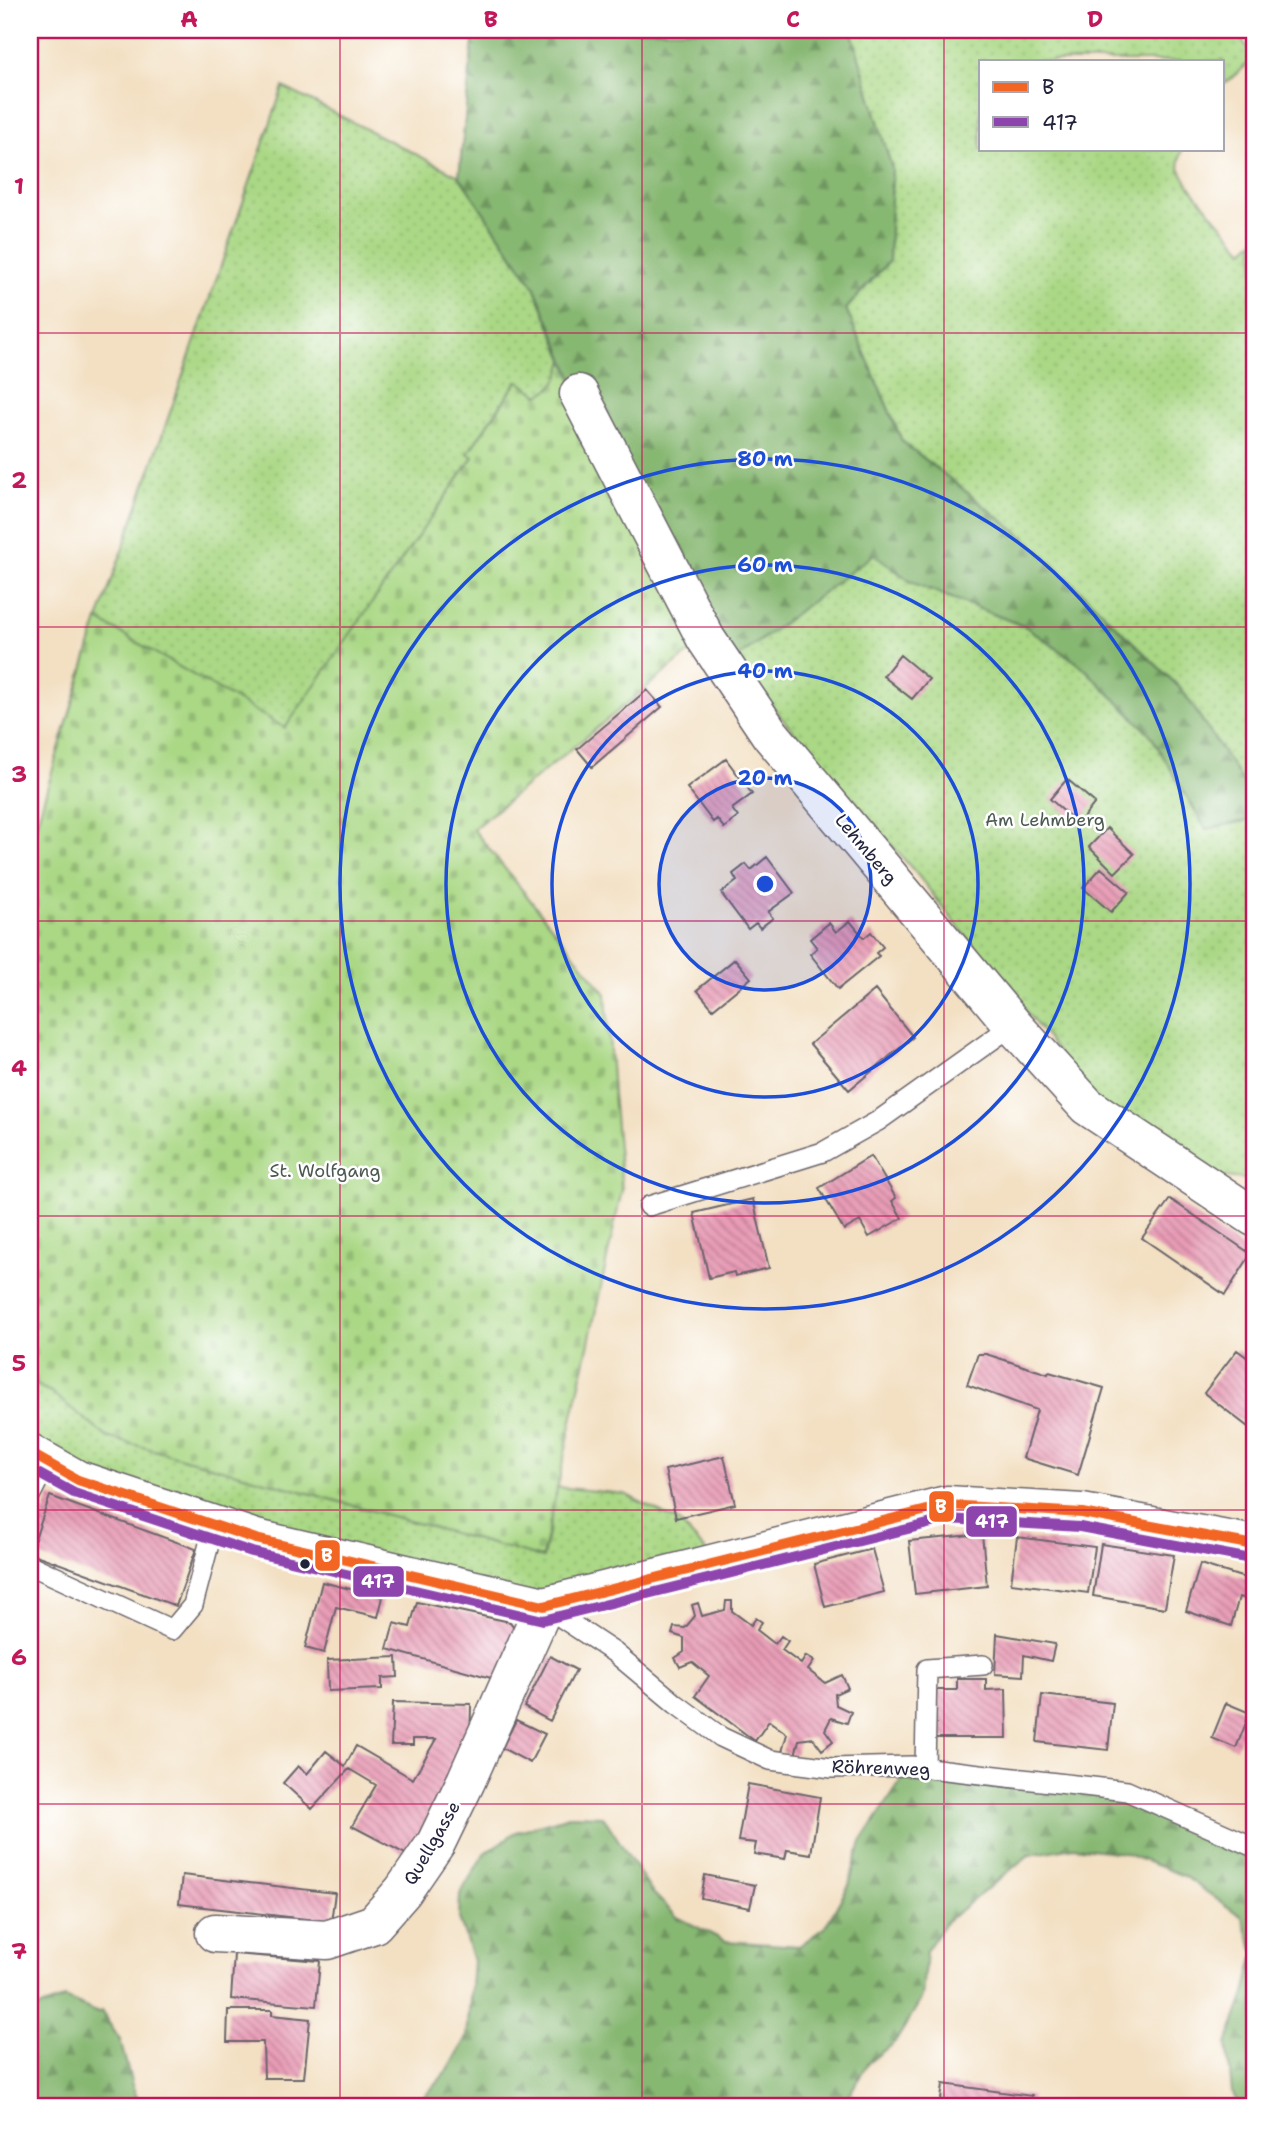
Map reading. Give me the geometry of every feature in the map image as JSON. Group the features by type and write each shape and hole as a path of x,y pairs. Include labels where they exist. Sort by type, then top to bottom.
{"street":[{"name":"Lehmberg","path":"579,394 706,639 770,734 1013,1025 1087,1106 1254,1217"},
{"path":"38,1458 78,1480 256,1539 544,1606 947,1505 1082,1513 1254,1545"},
{"name":"Quellgasse","path":"215,1933 327,1940 374,1924 403,1891 436,1843 544,1606"}],"lane":[{"path":"649,1206 823,1152 878,1121 1013,1025"},
{"path":"30,1496 38,1458"},
{"path":"30,1565 172,1630 193,1605 214,1525"},
{"name":"Röhrenweg","path":"544,1606 615,1653 721,1737 770,1760 832,1768 911,1766 1127,1791 1254,1847"},
{"path":"925,1768 927,1669 983,1665"}],"green space":[{"path":"474,30 851,30 892,169 889,261 846,309 902,441 1031,543 1182,690 1254,799 1254,819 1206,829 1150,734 1082,666 1026,627 911,582 874,554 724,668 579,394 534,286 459,176"},
{"path":"851,30 1234,30 1254,56 1254,59 1224,84 1224,60 979,60 979,150 1182,150 1179,162 1181,171 1200,199 1244,250 1254,241 1254,799 1182,690 1031,543 902,441 846,309 889,261 892,169"},
{"path":"283,87 459,176 534,286 564,360 559,378 548,391 540,395 517,381 468,453 474,457 285,729 98,620"},
{"name":"St. Wolfgang","path":"564,360 706,639 473,829 606,994 622,1190 542,1558 107,1437 51,1392 30,1382 30,845 98,620 285,728 473,457 468,453 518,381 539,395 550,389 556,381"},
{"name":"Am Lehmberg","path":"874,553 911,582 1026,627 1082,666 1150,734 1206,829 1254,819 1254,1180 1187,1173 1087,1106 1058,1052 915,872 756,688 737,658"},
{"path":"30,1382 51,1392 543,1558 557,1487 625,1494 679,1522 717,1563 544,1606 30,1453"},
{"path":"911,1766 1090,1786 1254,1847 1254,1951 1242,1917 1184,1876 1124,1853 1074,1847 1029,1855 946,1922 926,1951 922,1998 896,2041 868,2063 842,2107 415,2107 449,2069 467,2037 473,1961 459,1918 460,1894 484,1854 516,1832 572,1815 603,1816 651,1891 677,1917 725,1941 799,1946 825,1927 849,1885 861,1842"},
{"path":"1254,1957 1254,2107 1240,2107 1232,2092 1227,2044 1245,1994"},
{"path":"65,1998 98,2013 101,2011 120,2040 141,2107 30,2107 30,2011"}],"building":[{"path":"900,655 929,679 912,699 883,676"},
{"path":"647,690 662,707 592,767 577,749"},
{"path":"726,759 752,794 732,809 738,817 724,828 717,819 713,822 687,788"},
{"path":"1067,779 1095,803 1078,824 1050,799"},
{"path":"1107,828 1134,854 1115,873 1089,847"},
{"path":"767,857 794,893 768,912 773,918 760,928 756,923 748,929 721,893 737,881 733,874 746,864 751,870"},
{"path":"1101,868 1129,892 1111,912 1083,888"},
{"path":"850,921 864,938 871,932 883,947 876,953 879,956 838,989 810,954 817,948 810,939 829,923 836,932"},
{"path":"735,959 751,978 713,1009 697,990"},
{"path":"875,990 913,1037 849,1090 810,1044"},
{"path":"871,1156 896,1198 892,1201 902,1218 869,1237 860,1221 844,1230 819,1188"},
{"path":"753,1199 769,1268 735,1276 734,1272 709,1278 694,1213"},
{"path":"1170,1199 1251,1254 1225,1295 1142,1238"},
{"path":"1237,1350 1252,1361 1254,1358 1252,1430 1204,1393"},
{"path":"978,1354 1104,1388 1078,1475 1023,1458 1037,1410 967,1385"},
{"path":"724,1456 735,1504 676,1518 665,1470"},
{"path":"50,1496 196,1549 176,1606 30,1553"},
{"path":"982,1534 987,1586 915,1594 909,1541"},
{"path":"1017,1537 1095,1547 1088,1593 1011,1583"},
{"path":"1101,1544 1174,1555 1165,1608 1093,1596"},
{"path":"872,1549 884,1592 825,1607 814,1564"},
{"path":"1200,1564 1254,1581 1249,1600 1239,1597 1231,1626 1186,1611"},
{"path":"322,1582 383,1597 378,1617 336,1607 324,1653 305,1648"},
{"path":"726,1601 732,1601 732,1611 751,1625 756,1618 762,1622 757,1630 775,1644 781,1636 788,1641 782,1650 801,1664 806,1656 814,1661 808,1670 825,1683 842,1675 848,1688 835,1694 836,1705 851,1712 847,1723 831,1718 825,1730 833,1741 822,1750 813,1738 799,1740 795,1755 782,1752 787,1734 769,1721 755,1741 695,1696 709,1676 692,1662 680,1667 675,1658 684,1652 684,1638 672,1634 674,1627 685,1628 695,1616 692,1605 698,1603 702,1616 725,1610"},
{"path":"417,1602 510,1622 516,1630 502,1681 387,1649 394,1623 410,1627"},
{"path":"997,1634 1055,1644 1051,1661 1024,1655 1023,1676 995,1674"},
{"path":"550,1656 576,1670 550,1721 524,1707"},
{"path":"397,1657 398,1677 382,1678 382,1689 328,1691 327,1660"},
{"path":"957,1679 986,1679 986,1690 1006,1689 1007,1738 934,1738 934,1690 957,1690"},
{"path":"1042,1695 1113,1703 1108,1750 1037,1742"},
{"path":"393,1702 471,1704 470,1748 409,1856 352,1826 376,1785 349,1769 312,1809 283,1783 298,1766 307,1774 326,1751 345,1766 356,1746 413,1779 436,1739 413,1739 413,1745 391,1745"},
{"path":"1226,1703 1250,1713 1236,1748 1212,1738"},
{"path":"516,1720 545,1734 530,1763 502,1748"},
{"path":"748,1784 820,1797 811,1854 787,1850 785,1859 754,1854 756,1843 738,1841"},
{"path":"182,1875 335,1893 331,1922 179,1904"},
{"path":"705,1875 755,1885 750,1908 701,1898"},
{"path":"234,1954 320,1961 316,2006 231,1999"},
{"path":"228,2010 272,2010 272,2015 310,2019 304,2078 264,2078 263,2042 227,2042"},
{"path":"943,2084 1032,2096 1030,2107 940,2107"}],"transit line":[{"name":"B","path":"30,1453 78,1480 256,1539 544,1606 947,1505 1082,1513 1254,1545"},
{"name":"417","path":"30,1469 74,1493 252,1552 543,1620 948,1519 1080,1527 1251,1559"}]}
